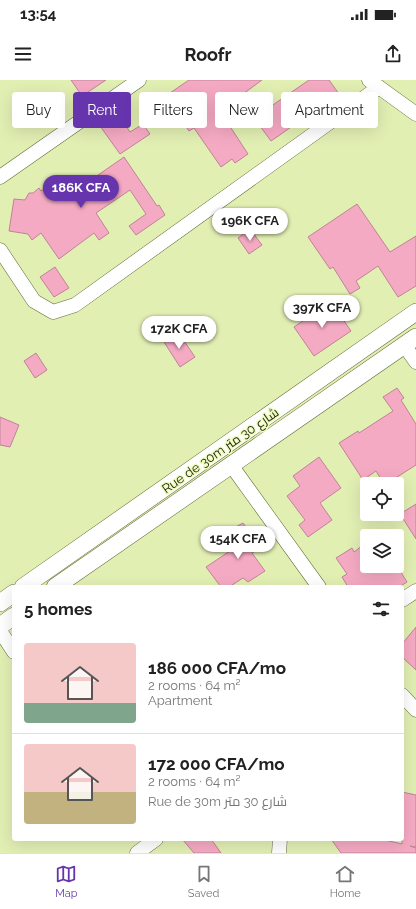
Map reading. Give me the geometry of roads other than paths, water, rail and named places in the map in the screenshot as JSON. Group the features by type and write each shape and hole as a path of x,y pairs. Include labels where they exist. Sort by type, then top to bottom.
{"street":[{"path":"0,177 139,80"},
{"path":"0,250 34,301 53,312 75,305 374,84 416,114"},
{"name":"Rue de 30m شارع 30 متر","path":"26,585 416,312"},
{"path":"410,341 416,362"},
{"name":"Rue de 30m شارع 30 متر","path":"58,585 410,341"},
{"path":"231,465 318,585"},
{"path":"404,599 416,591"},
{"path":"0,603 12,594"},
{"path":"0,626 12,617"},
{"path":"0,631 12,649"},
{"path":"404,697 416,710"},
{"path":"140,848 152,841"},
{"path":"278,853 280,841"}]}
